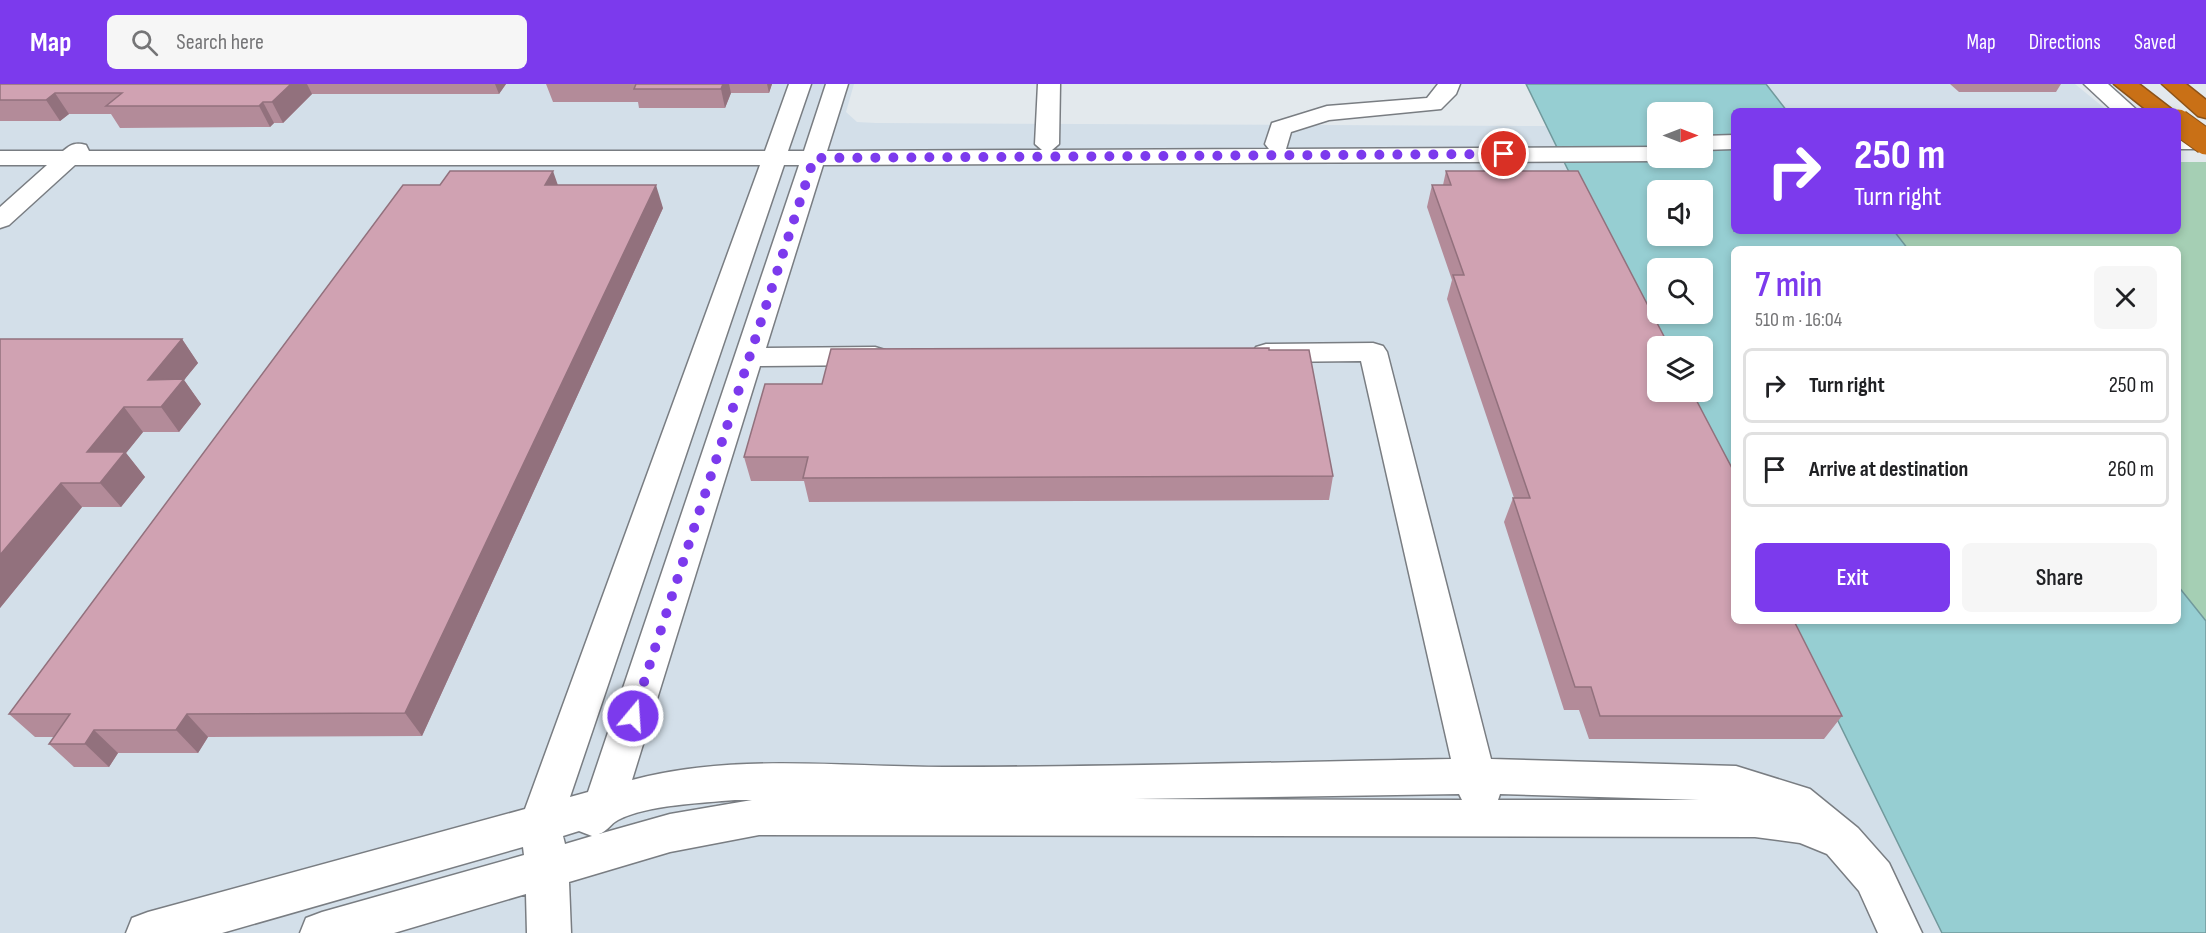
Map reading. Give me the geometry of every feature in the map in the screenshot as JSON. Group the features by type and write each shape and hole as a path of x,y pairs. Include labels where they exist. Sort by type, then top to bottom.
{"highway":[{"path":"2173,84 2206,111"},
{"path":"2124,94 2156,108"},
{"path":"2181,124 2206,142"}],"street":[{"path":"549,933 547,868 541,823 800,84"},
{"path":"547,868 604,806 837,84"},
{"path":"1047,144 1050,84"},
{"path":"1277,144 1280,128 1293,122 1327,113 1433,104 1448,89 1449,84"},
{"path":"2095,84 2124,94 2132,108"},
{"path":"2181,130 2206,134"},
{"path":"1713,142 1731,142"},
{"path":"2181,142 2206,142"},
{"path":"816,151 1047,144 1277,144 1544,149 1647,154"},
{"path":"0,145 76,151 816,151 1544,149 1647,144"},
{"path":"0,158 76,151"},
{"path":"0,220 76,151"},
{"path":"2181,153 2206,153"},
{"path":"1713,154 1731,154"},
{"path":"1244,353 1373,352 1485,818"},
{"path":"748,357 902,356"},
{"path":"148,933 661,790 735,782 944,785 1475,776 1736,784 1796,802 1843,841 1874,877 1900,933"},
{"path":"322,933 670,833 759,817 1755,819 1801,825 1843,841"}],"shaded area":[{"path":"0,84 854,84 846,112 857,122 1547,126 1649,336 1647,336 1647,402 1661,402 1731,612 1731,624 1790,624 1942,933 0,933"},
{"path":"1766,84 2075,84 2104,108 1785,108"}],"green space":[{"path":"2181,162 2206,162 2206,621 2181,590 2181,246 1906,246 1896,234 2181,234"}],"water":[{"path":"1526,84 1766,84 1785,108 1731,108 1731,234 1896,234 1906,246 1731,246 1731,502 1682,402 1713,402 1713,336 1649,336"},
{"path":"2181,590 2206,621 2206,933 1942,933 1790,624 2181,624"}],"building":[{"path":"0,84 291,84 272,102 263,102 259,106 106,106 122,93 55,93 46,100 0,100"},
{"path":"636,84 723,84 721,89 634,89"},
{"path":"450,171 553,171 545,185 656,185 405,713 187,714 176,730 94,730 85,744 49,744 70,714 9,714 403,185 440,185"},
{"path":"1446,171 1578,171 1647,304 1647,324 1658,324 1664,336 1647,336 1647,402 1697,402 1731,466 1731,624 1796,624 1842,716 1600,716 1591,687 1575,687 1513,498 1530,498 1453,275 1464,275 1432,185 1451,185"},
{"path":"0,339 182,339 148,380 184,379 161,407 124,407 87,452 125,452 100,483 61,483 0,555"},
{"path":"1269,348 1269,350 1309,350 1333,476 803,478 808,457 744,457 765,384 822,384 831,349"}],"route":[{"path":"633,716 814,158 1504,154"}]}
